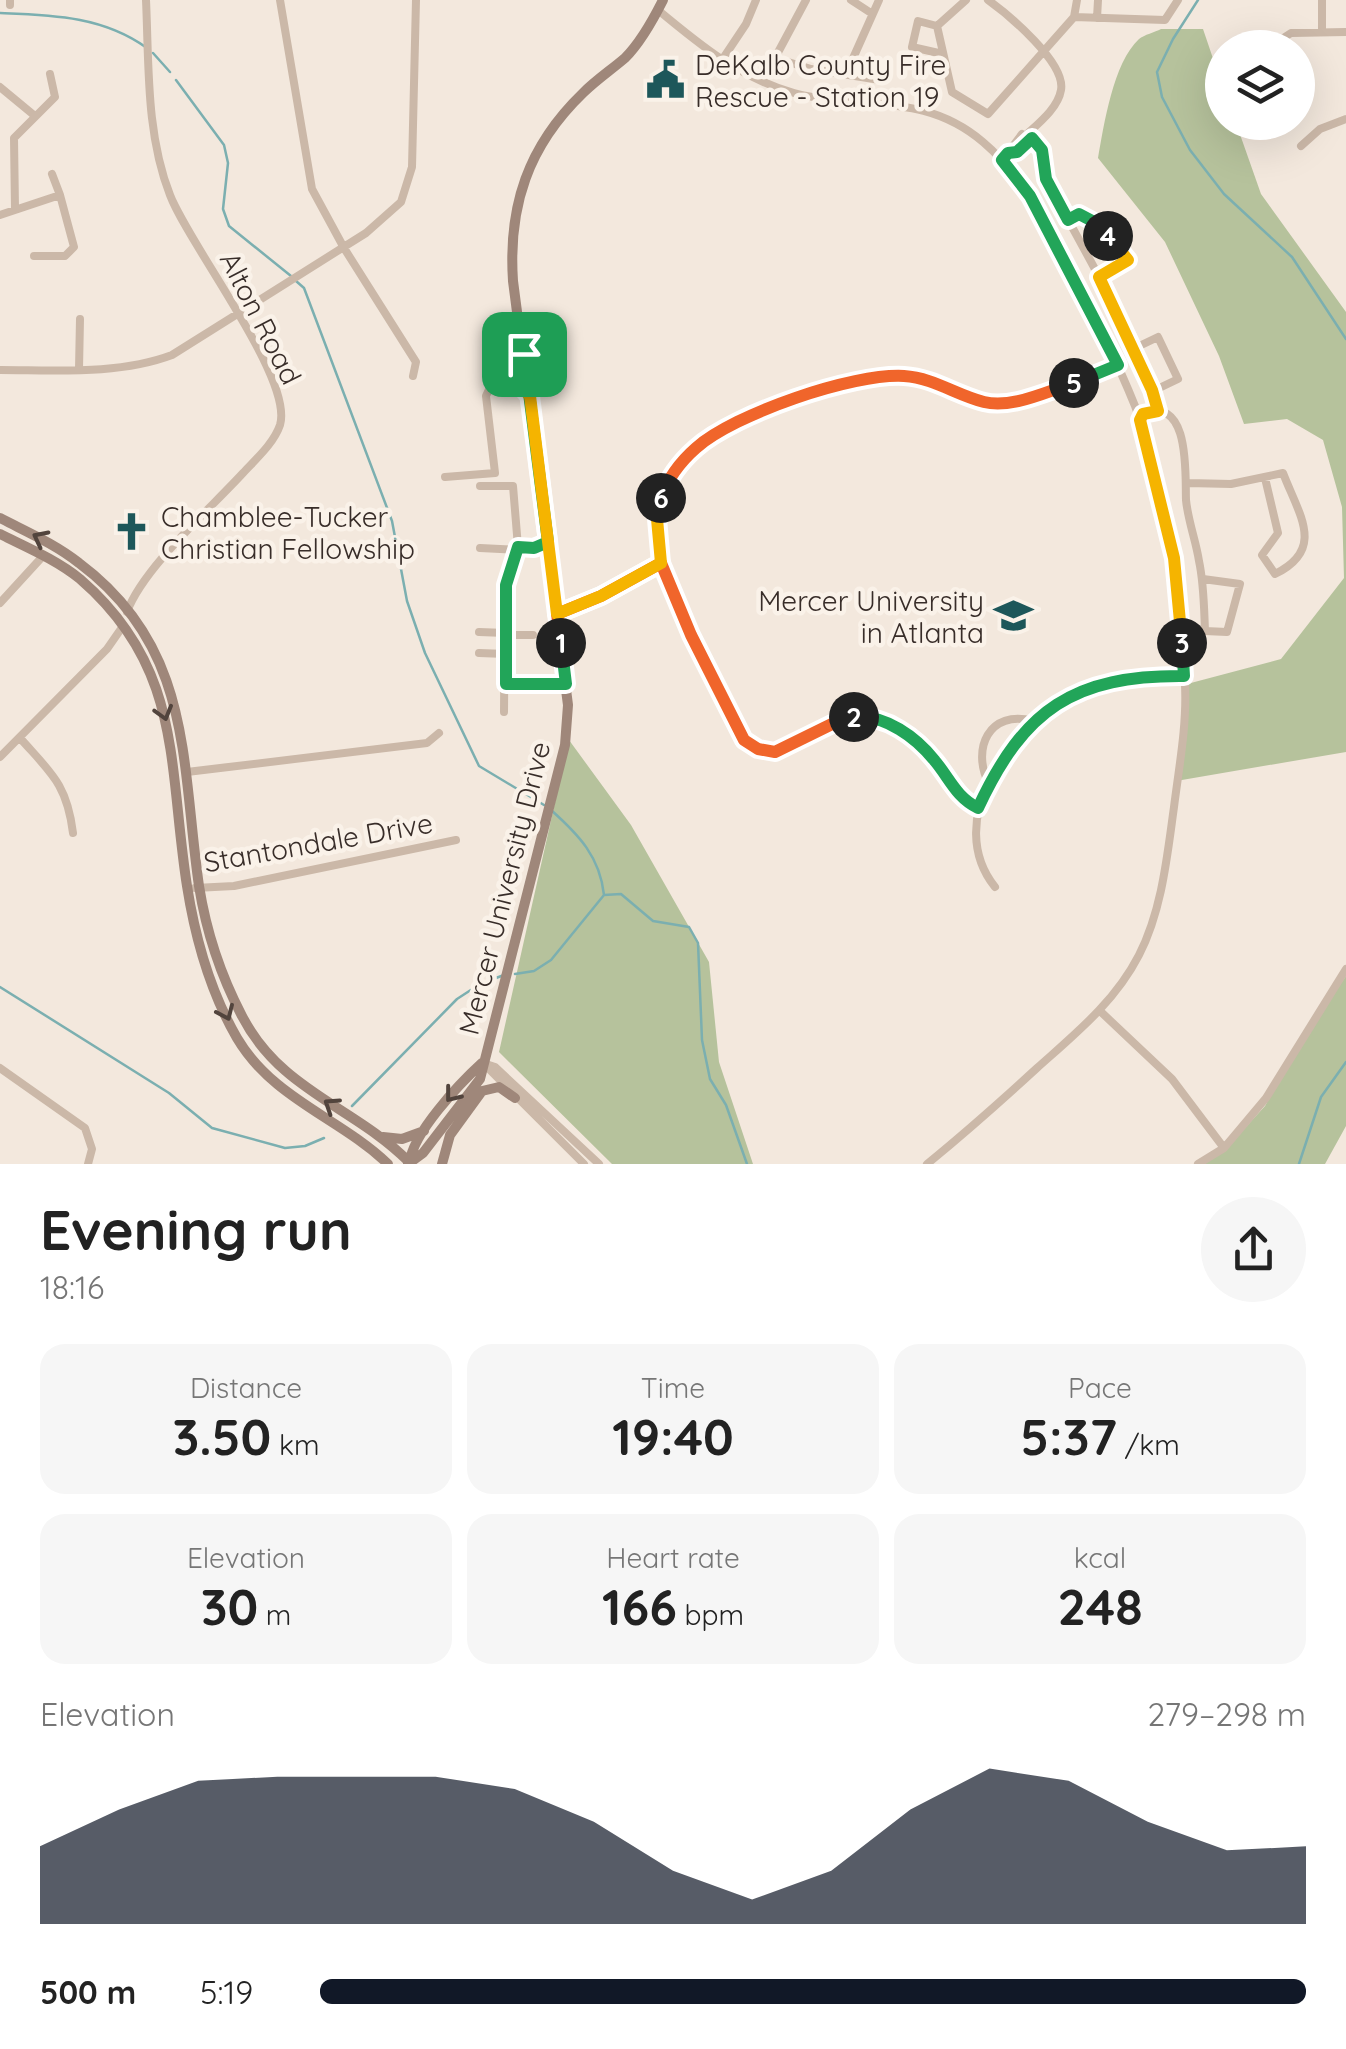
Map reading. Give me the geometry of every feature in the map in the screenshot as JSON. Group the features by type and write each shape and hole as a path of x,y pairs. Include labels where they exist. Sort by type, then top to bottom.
{"main road":[{"name":"Mercer University Drive","path":"409,1163 423,1152 480,1079 566,746 566,684 543,543 511,248 512,223 529,167 562,116 632,50 661,5"},
{"path":"0,518 82,564 128,611 150,644 171,689 182,731 200,888 224,978 259,1044 288,1076 379,1136 409,1163"},
{"path":"0,534 77,576 123,625 153,677 167,721 187,887 200,946 224,1012 247,1052 277,1085 388,1164"},
{"name":"Mercer University Drive","path":"409,1163 411,1149 459,1086 482,1063"},
{"path":"442,1164 450,1134 482,1091 498,1087 515,1098"},
{"path":"379,1136 402,1139 425,1131"}],"street":[{"name":"Alton Road","path":"0,757 108,649 154,571 265,448 280,424 282,412 273,378 170,196 152,118 146,0"},
{"path":"280,0 306,168 318,201 344,248 416,362 413,376"},
{"path":"0,370 79,369 157,361 238,316 389,215 402,202 407,189 414,133 416,0"},
{"path":"722,60 756,0"},
{"path":"806,0 775,58 811,69 880,80"},
{"path":"851,0 871,13"},
{"path":"846,74 879,0"},
{"path":"938,26 966,0"},
{"path":"988,0 1044,52 1060,75 1062,90 1057,102 1017,152 1008,155"},
{"path":"938,26 952,92 988,114 1074,17 1078,0"},
{"path":"1097,18 1098,0"},
{"path":"1074,17 1165,20 1178,0"},
{"path":"1322,0 1322,32"},
{"path":"661,5 743,74 793,92 902,105 938,114 1008,155 1118,365 1140,420 1174,558 1184,722 1156,913 1133,966 1100,1011 927,1164"},
{"path":"938,26 918,21 912,47 943,54"},
{"path":"1315,32 1346,32"},
{"path":"15,209 14,138 55,96 50,74"},
{"path":"0,87 36,116"},
{"path":"1301,146 1320,128 1346,119"},
{"path":"1029,136 1042,150 1046,179 1099,277 1152,390 1158,411 1156,416 1140,420"},
{"path":"34,256 64,256 74,247 52,174"},
{"path":"0,215 60,194"},
{"path":"1068,220 1079,214 1098,224 1128,260 1099,277"},
{"path":"79,369 80,319"},
{"path":"1133,349 1158,336 1178,379 1152,390"},
{"path":"512,380 524,354"},
{"path":"978,808 956,792 938,765 910,736 876,718 848,717 775,752 744,740 661,563 657,519 666,484 699,445 810,392 892,376 929,380 987,403 1005,403 1078,382 1118,365"},
{"path":"445,477 494,473 486,396 495,383 512,380 530,396"},
{"path":"1158,411 1169,415 1177,426 1186,452 1186,498 1202,580 1205,631 1227,632 1240,584 1202,580"},
{"path":"1188,484 1231,484 1283,474 1306,534 1303,554 1275,574 1262,555 1278,533 1265,478"},
{"path":"480,486 513,486 518,547 506,585 504,712"},
{"path":"480,548 523,550 543,543"},
{"path":"0,603 43,556"},
{"path":"557,614 601,596 661,563"},
{"path":"479,632 533,634"},
{"path":"479,654 506,654"},
{"path":"995,887 977,850 978,808 999,764 1033,721 1070,696 1111,681 1140,676 1184,676"},
{"path":"506,684 566,684"},
{"path":"989,784 980,758 986,737 997,724 1012,719 1033,721"},
{"path":"187,772 428,743 439,733"},
{"path":"20,738 60,784 72,834"},
{"name":"Stantondale Drive","path":"187,887 234,886 456,840"},
{"path":"1198,1164 1224,1148 1266,1098 1346,969"},
{"path":"1100,1011 1172,1078 1224,1148"},
{"path":"482,1063 584,1164"},
{"path":"482,1063 495,1067 600,1164"},
{"path":"0,1068 85,1128 92,1149 88,1164"}],"green space":[{"path":"1161,29 1203,29 1205,140 1242,140 1261,194 1346,312 1346,752 1176,781 1187,684 1281,659 1344,578 1342,507 1323,440 1287,419 1244,424 1219,356 1165,242 1098,158 1122,63 1139,39"},
{"path":"569,740 631,825 709,962 719,1062 753,1164 612,1164 499,1052"},
{"path":"1346,976 1346,1126 1325,1164 1199,1164 1234,1140 1265,1106 1295,1051"}],"waterway":[{"path":"1198,0 1157,72 1162,97 1190,150 1224,194 1292,257 1346,339"},
{"path":"0,13 95,23 147,48"},
{"path":"153,53 170,72"},
{"path":"176,80 224,145 228,163 223,209 229,226 291,276"},
{"path":"296,281 304,288 392,521 407,601 425,653 479,766 544,805"},
{"path":"551,810 586,848 598,869 604,895"},
{"path":"515,974 534,971 551,960 604,895 621,894 653,921 689,927 698,943 702,1040 710,1079 726,1105 747,1164"},
{"path":"352,1106 457,999 504,975"},
{"path":"0,987 169,1093 212,1128 285,1148 305,1146 324,1138"},
{"path":"1299,1164 1321,1097 1346,1062"}],"place":[{"name":"DeKalb County Fire Rescue - Station 19","path":"665,80"},
{"name":"Chamblee-Tucker Christian Fellowship","path":"131,532"},
{"name":"Mercer University in Atlanta","path":"1014,616"}],"route":[{"path":"524,354 521,366 512,376 513,384 530,396 557,614 570,610 601,596 661,563 657,519 666,484 675,471 699,445 767,410 810,392 849,382 904,376 929,380 987,403 1005,403 1078,382 1118,365 1030,196 1002,160 1032,138 1042,150 1046,179 1068,220 1079,214 1098,224 1128,260 1099,277 1158,411 1143,414 1140,420 1174,558 1184,676 1130,677 1070,696 1033,721 999,764 978,808 956,792 938,765 910,736 876,718 848,717 775,752 750,745 696,644 661,563 601,596 557,614 566,684 506,684 506,585 518,547 523,550 548,542 530,396 524,354"}]}
